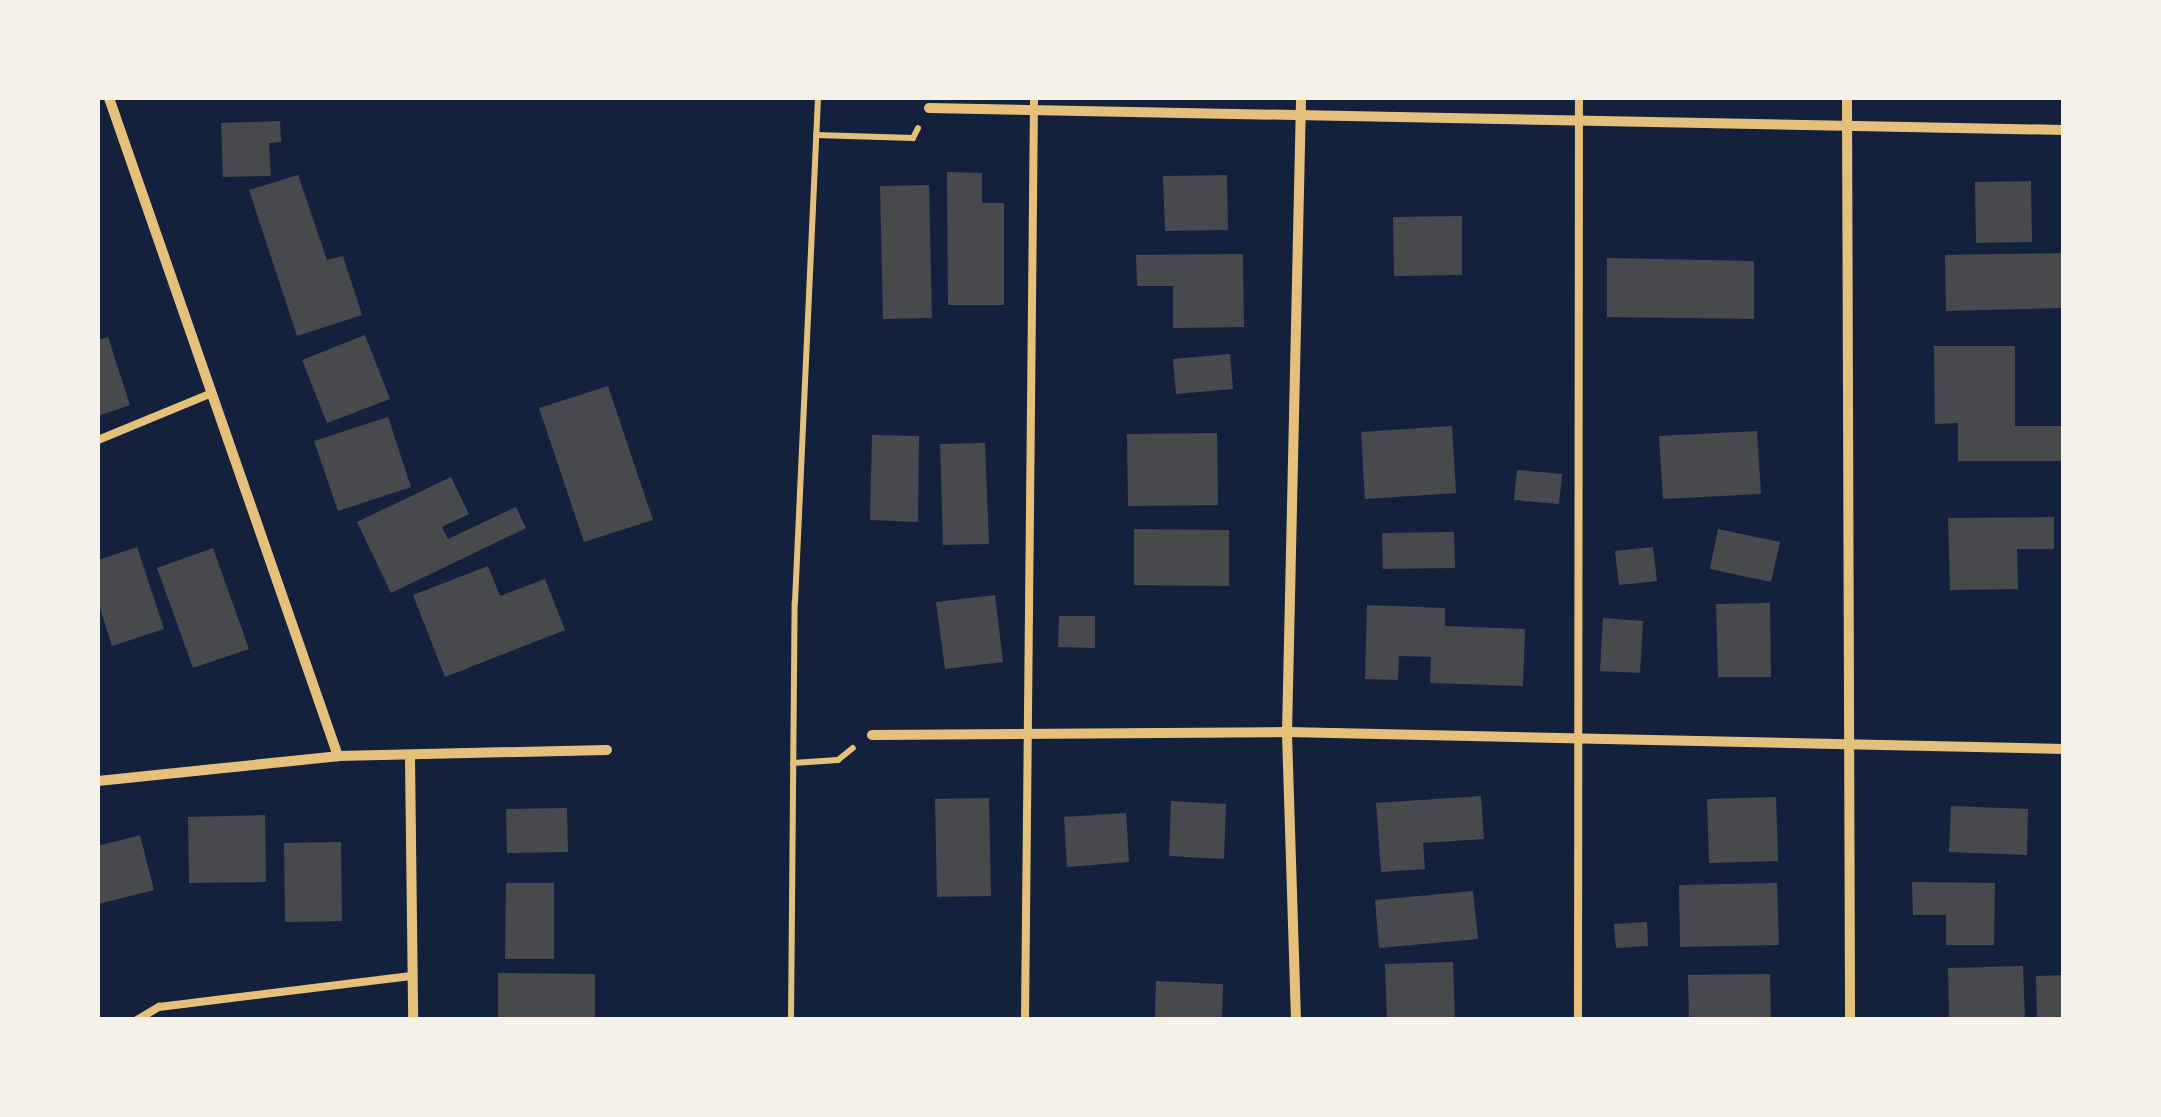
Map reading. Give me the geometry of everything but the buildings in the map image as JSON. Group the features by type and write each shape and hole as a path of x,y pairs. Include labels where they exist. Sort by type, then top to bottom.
{"street":[{"path":"109,98 338,756"},
{"path":"1296,1020 1287,732 1301,98"},
{"path":"1848,98 1850,1020"},
{"path":"929,108 1034,104 1847,132 2064,130"},
{"path":"872,735 1287,732 2064,750"},
{"path":"98,781 338,756 410,758 607,750"},
{"path":"410,758 414,1020"}],"lane":[{"path":"1578,1020 1579,98"},
{"path":"1025,1020 1023,734 1034,104"},
{"path":"98,440 212,394"},
{"path":"137,1020 159,1006 413,976"}],"path":[{"path":"791,1020 793,763 818,98"},
{"path":"816,135 913,138 929,108"},
{"path":"793,763 838,760 872,735"}]}
